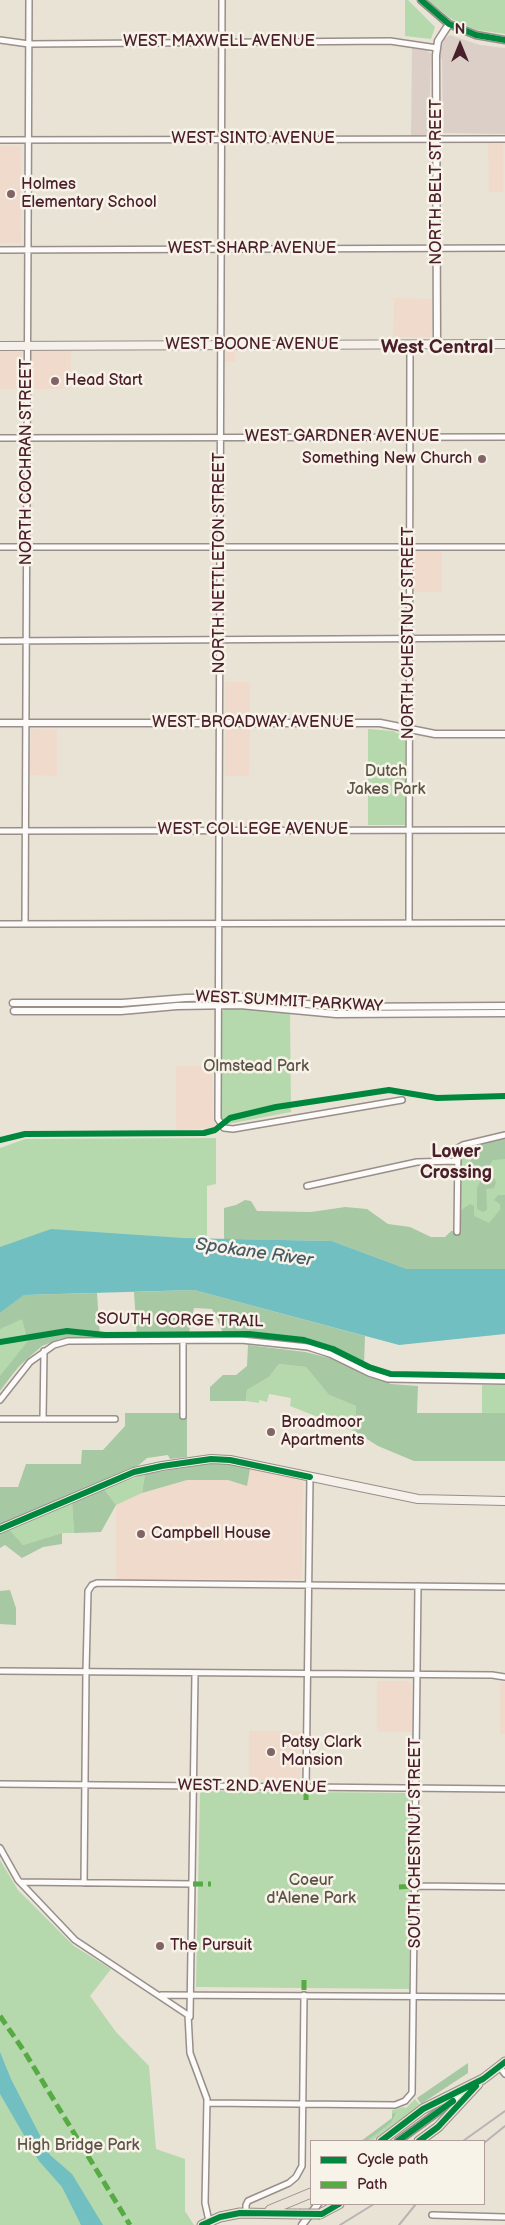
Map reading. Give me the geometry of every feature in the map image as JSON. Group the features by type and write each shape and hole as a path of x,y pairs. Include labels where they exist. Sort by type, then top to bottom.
{"main road":[{"name":"WEST BOONE AVENUE","path":"0,346 505,344"},
{"path":"0,1529 134,1472 211,1459 230,1460 418,1499 505,1501"},
{"path":"382,2140 423,2109 503,2067"},
{"path":"420,2140 438,2127 483,2079"},
{"path":"258,2213 284,2206 310,2193"},
{"path":"206,2223 246,2213 320,2214 337,2205"}],"street":[{"name":"NORTH COCHRAN STREET","path":"25,924 29,0"},
{"name":"NORTH NETTLETON STREET","path":"222,0 218,1118 220,1125 227,1129 402,1100"},
{"path":"421,0 449,24 476,35 505,40"},
{"name":"NORTH BELT STREET","path":"437,344 437,48 449,24"},
{"name":"WEST MAXWELL AVENUE","path":"0,40 29,44 390,41 437,48"},
{"name":"WEST SINTO AVENUE","path":"0,140 505,139"},
{"name":"WEST SHARP AVENUE","path":"0,250 505,248"},
{"name":"NORTH CHESTNUT STREET","path":"409,923 410,344"},
{"name":"WEST GARDNER AVENUE","path":"0,438 505,437"},
{"path":"0,547 505,547"},
{"path":"0,641 505,638"},
{"name":"WEST BROADWAY AVENUE","path":"0,723 380,723 435,734 505,734"},
{"name":"WEST COLLEGE AVENUE","path":"0,831 505,830"},
{"path":"0,924 505,923"},
{"name":"WEST SUMMIT PARKWAY","path":"505,1006 454,1007 367,1011 325,1014 259,1005 176,1006 121,1011 57,1011 14,1007 122,1003 180,998 263,998 367,1011 454,1015 505,1014"},
{"path":"57,1004 57,1011"},
{"path":"454,1007 454,1015"},
{"path":"457,1232 457,1161 459,1147 505,1135"},
{"path":"307,1186 417,1162 457,1161"},
{"path":"0,1400 30,1362 54,1345 68,1341 241,1340 308,1348 330,1354 369,1373 388,1378 505,1380"},
{"path":"182,1341 182,1416"},
{"path":"43,1419 44,1351"},
{"path":"0,1418 116,1419"},
{"path":"306,1788 310,1478"},
{"path":"84,1883 88,1590 92,1585 97,1583 308,1584 505,1587"},
{"name":"SOUTH CHESTNUT STREET","path":"302,2104 396,2104 409,2098 414,2086 418,1586"},
{"path":"0,1670 308,1674 492,1674 505,1672"},
{"path":"195,1673 190,2053 205,2089 207,2103 206,2223"},
{"path":"492,1674 505,1677"},
{"name":"WEST 2ND AVENUE","path":"0,1784 505,1789"},
{"path":"0,1848 20,1882 75,1940 185,2011 190,2020"},
{"path":"20,1882 193,1884"},
{"path":"415,1886 505,1886"},
{"path":"160,1995 505,1997"},
{"path":"246,2213 245,2206 248,2201 289,2183 299,2174 302,2163 304,1995"},
{"path":"399,2140 483,2079"},
{"path":"207,2103 302,2104"},
{"path":"302,2225 317,2205"},
{"path":"432,2215 505,2216"}],"shaded area":[{"path":"450,35 480,45 505,48 505,134 443,133 442,60 440,50 444,39"},
{"path":"412,48 426,50 431,54 429,125 431,130 428,135 411,135"},
{"path":"503,142 503,192 489,192 488,143"},
{"name":"Holmes Elementary School","path":"0,146 21,146 21,243 0,243"},
{"path":"394,298 432,299 432,333 430,337 393,337"},
{"path":"235,349 235,362 225,362 226,351"},
{"path":"0,350 22,352 22,389 0,389"},
{"path":"34,350 71,350 70,389 31,389 31,353"},
{"path":"414,551 442,551 442,592 411,592 412,553"},
{"path":"225,682 250,682 250,718 225,717"},
{"path":"31,729 57,730 57,776 30,775"},
{"path":"225,729 250,729 249,776 225,776"},
{"path":"176,1066 212,1066 213,1119 215,1127 176,1131"},
{"path":"250,1469 303,1481 302,1579 116,1579 116,1505 142,1493 187,1480 228,1480 247,1486"},
{"path":"377,1681 407,1681 411,1683 412,1732 377,1732"},
{"path":"500,1683 505,1683 505,1734 500,1734"},
{"path":"249,1731 302,1731 300,1779 295,1782 249,1781"}],"green space":[{"path":"405,0 408,0 435,27 431,39 405,36"},
{"path":"428,0 505,0 505,34 477,30 462,24 450,18"},
{"name":"Dutch Jakes Park","path":"368,729 393,731 405,737 405,825 368,825"},
{"name":"Olmstead Park","path":"226,1007 290,1011 291,1112 228,1124 223,1123 221,1118 222,1012"},
{"path":"505,1137 505,1159 493,1160 490,1164 491,1173 496,1182 494,1188 486,1189 487,1210 483,1212 477,1209 477,1188 480,1182 473,1176 470,1165 473,1145"},
{"path":"216,1138 216,1184 207,1186 207,1239 0,1247 0,1148 25,1139"},
{"path":"473,1145 472,1153 505,1146 505,1269 464,1209 460,1211 460,1150"},
{"path":"498,1195 505,1195 505,1269 407,1269 332,1241 224,1239 224,1208 245,1200 251,1201 257,1211 311,1212 345,1207 367,1209 388,1224 410,1227 431,1237 445,1237 451,1231 461,1231 460,1211 470,1204 474,1206 474,1216 489,1223 500,1210 500,1204 494,1200"},
{"path":"194,1290 365,1336 364,1365 330,1350 302,1342 225,1337 212,1309 194,1308 188,1337 137,1338 134,1292"},
{"path":"97,1293 100,1337 60,1339 42,1346 18,1367 0,1391 0,1376 28,1341 22,1319 0,1329 0,1313 24,1295"},
{"path":"24,1295 57,1337 36,1347 0,1389 0,1313"},
{"path":"248,1345 305,1352 330,1358 391,1384 418,1386 417,1413 505,1413 505,1461 414,1461 378,1446 356,1432 356,1406 329,1395 306,1367 279,1364 269,1377 247,1390 246,1401 210,1401 210,1387 223,1375 236,1375 247,1366"},
{"path":"279,1364 306,1367 329,1395 356,1406 356,1432 290,1406 291,1398 269,1394 267,1402 259,1400 259,1403 246,1401 247,1390 269,1377"},
{"path":"482,1385 505,1385 505,1413 482,1413"},
{"path":"125,1413 187,1413 187,1457 170,1459 168,1455 147,1458 139,1465 0,1524 0,1487 18,1487 26,1464 81,1464 82,1450 103,1450 125,1426"},
{"path":"214,1463 227,1463 250,1469 247,1486 228,1480 187,1480 142,1493 145,1474"},
{"path":"145,1474 142,1493 116,1505 104,1489"},
{"path":"104,1489 116,1505 101,1532 74,1533 72,1501"},
{"path":"72,1501 74,1533 62,1533 23,1545 8,1528"},
{"path":"8,1528 23,1545 62,1533 62,1544 43,1547 22,1558 5,1545 0,1548 0,1532"},
{"path":"10,1590 16,1608 16,1625 0,1624 0,1591"},
{"name":"Coeur d'Alene Park","path":"200,1791 411,1793 409,1989 196,1987"},
{"name":"High Bridge Park","path":"0,1860 18,1890 74,1946 111,1969 90,1996 116,2032 149,2066 156,2149 185,2159 185,2211 194,2225 0,2225"},
{"path":"468,2063 468,2073 421,2104 417,2098"},
{"path":"415,2099 420,2105 373,2140 368,2140 391,2123 397,2113 392,2114 392,2110 406,2108"},
{"path":"397,2112 391,2123 368,2140 362,2140 392,2118 392,2114"}],"water":[{"name":"Spokane River","path":"51,1229 183,1238 332,1241 407,1269 505,1269 505,1334 399,1345 194,1290 24,1295 0,1313 0,1247"},
{"path":"0,2052 11,2079 50,2155 72,2174 103,2225 81,2225 62,2187 39,2161 0,2094"}],"railway":[{"path":"464,2140 505,2111"},
{"path":"485,2142 505,2126"},
{"path":"340,2225 372,2205"},
{"path":"399,2225 415,2205"}],"marked path":[{"path":"306,1788 306,1800"},
{"path":"193,1884 211,1884"},
{"path":"399,1887 415,1886"},
{"path":"304,1980 304,1995"},
{"path":"0,2016 24,2051 130,2225"}],"cycle path":[{"path":"421,0 449,24 476,35 505,40"},
{"path":"0,1140 25,1134 204,1133 215,1130 230,1118 276,1107 389,1090 437,1098 505,1096"},
{"name":"SOUTH GORGE TRAIL","path":"0,1342 67,1331 105,1335 249,1334 304,1340 333,1349 369,1367 391,1374 505,1376"},
{"path":"0,1529 134,1472 162,1466 211,1459 230,1460 310,1477"},
{"path":"382,2140 423,2109 483,2079 505,2062"},
{"path":"420,2140 438,2127 476,2086"},
{"path":"399,2140 453,2101"},
{"path":"202,2225 220,2217 240,2213 322,2214 337,2205"}],"place":[{"name":"Holmes Elementary School","path":"11,194"},
{"name":"Head Start","path":"55,381"},
{"name":"Something New Church","path":"482,459"},
{"name":"Broadmoor Apartments","path":"271,1432"},
{"name":"Campbell House","path":"141,1534"},
{"name":"Patsy Clark Mansion","path":"271,1752"},
{"name":"The Pursuit","path":"160,1946"}],"district":[{"name":"West Central","path":"437,348"},
{"name":"Lower Crossing","path":"456,1162"}]}
